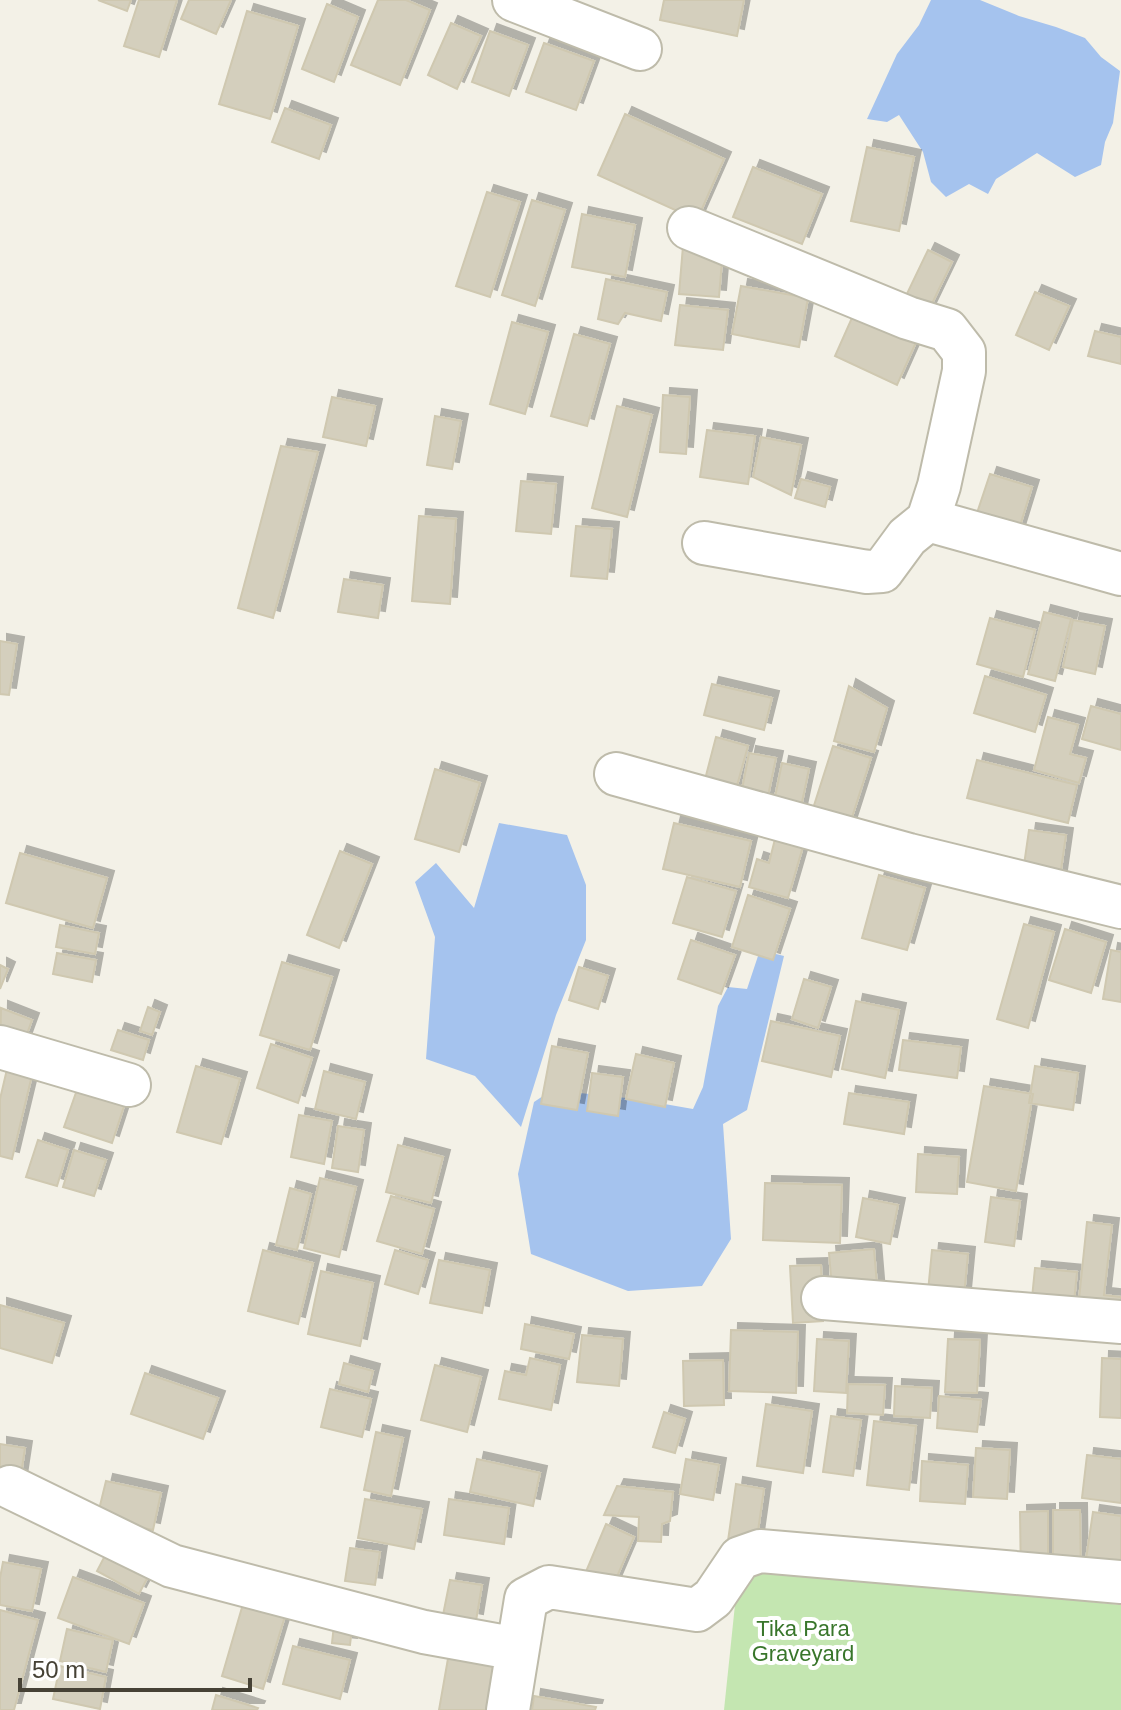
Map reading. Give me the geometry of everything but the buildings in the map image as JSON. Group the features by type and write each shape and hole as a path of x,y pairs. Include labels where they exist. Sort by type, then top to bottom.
{"street":[{"path":"514,0 640,49"},
{"path":"689,228 908,318 947,330 964,352 964,371 939,486 928,520 907,537 882,571 867,572 704,543"},
{"path":"928,520 1121,574"},
{"path":"616,774 909,855 1121,907"},
{"path":"0,1047 129,1085"},
{"path":"823,1298 1121,1322"},
{"path":"10,1487 172,1566 424,1632 517,1649"},
{"path":"508,1710 526,1599 549,1587 697,1610 713,1598 740,1558 760,1551 1121,1582"}],"green space":[{"name":"Tika Para Graveyard","path":"769,1569 1121,1605 1121,1710 724,1710 738,1576"}],"water":[{"path":"931,0 980,0 1056,27 1085,38 1101,57 1120,71 1113,123 1105,142 1101,165 1075,177 1037,153 996,179 988,194 969,184 946,197 931,182 923,152 899,115 887,122 867,119 897,54 919,25"},
{"path":"499,823 567,835 586,885 586,940 556,1015 521,1127 475,1076 426,1059 435,937 415,882 436,863 474,908"},
{"path":"760,950 784,956 747,1110 723,1124 731,1239 702,1286 628,1291 531,1254 518,1174 534,1102 552,1090 693,1109 703,1087 718,1006 728,987 747,989"}]}
